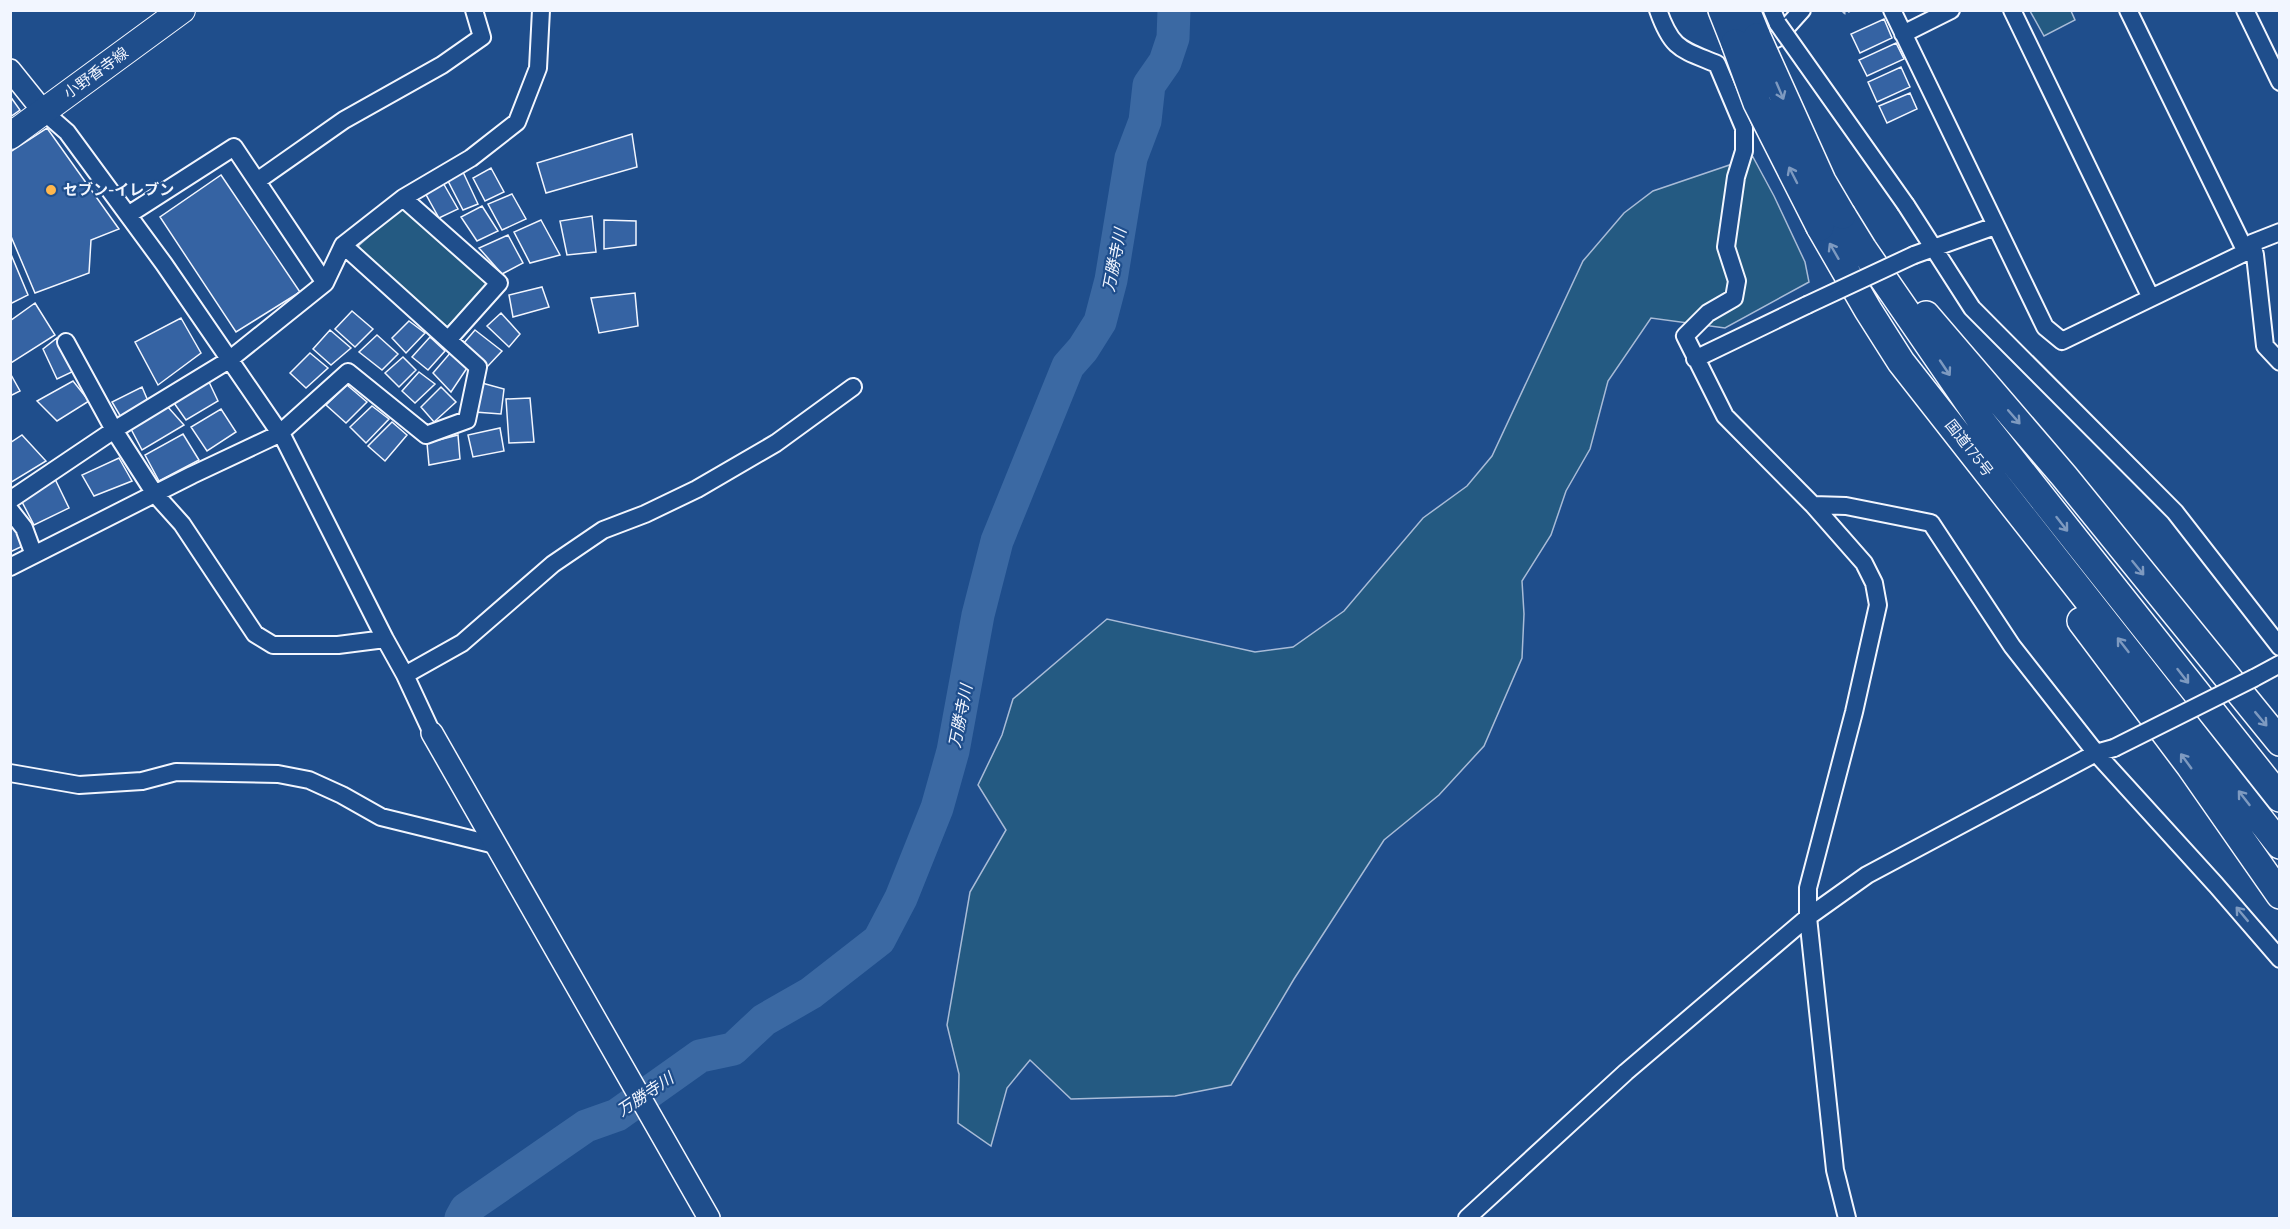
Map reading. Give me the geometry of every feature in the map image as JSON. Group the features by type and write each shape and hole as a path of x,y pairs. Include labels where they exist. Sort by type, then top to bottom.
{"highway":[{"name":"国道175号","path":"1722,10 1760,29"},
{"name":"国道175号","path":"1746,10 1760,29 1757,103 1831,221 1868,310 1901,362 2280,845"},
{"name":"国道175号","path":"1831,221 1863,249 1982,422 2280,798"},
{"path":"1863,249 1938,328 2064,476 2280,742"},
{"path":"1868,310 1899,381 2190,766 2280,895"}],"main road":[{"name":"小野香寺線","path":"10,136 182,10"}],"street":[{"path":"256,181 344,120 442,65 482,37 474,10"},
{"path":"10,500 114,430 229,360 325,284 343,245 403,198 471,158 517,122 538,68 541,10"},
{"path":"1658,10 1666,33 1677,47 1717,64 1744,128 1744,151 1736,177 1726,247 1737,281 1734,298 1708,313 1685,336 1725,416 1813,505 1864,563 1874,583 1878,605 1854,712 1808,888 1808,917 1835,1170 1847,1218"},
{"path":"1717,64 1776,39 1802,10"},
{"path":"1892,10 2045,327 2062,341 2280,232"},
{"path":"1903,33 1951,10"},
{"path":"2012,10 2151,298"},
{"path":"2128,10 2249,248 2255,255 2265,346 2280,362"},
{"path":"2245,10 2280,82"},
{"path":"1760,29 1906,205 1972,308 2175,512 2280,647"},
{"path":"10,70 43,111 67,132 128,215 284,439 405,675 432,733 709,1218"},
{"path":"128,215 234,147 325,284"},
{"path":"403,198 499,283 448,340"},
{"path":"1695,359 1914,255 1995,226"},
{"path":"10,567 279,434 348,372 426,435 467,420 478,367 343,245"},
{"path":"66,342 114,430 155,494 182,524 255,634 273,645 338,645 385,639"},
{"path":"405,675 462,643 553,564 603,530 674,501 732,470 776,443 853,387"},
{"path":"1813,505 1846,506 1931,523 2012,646 2096,753 2280,959"},
{"path":"10,510 24,528 34,555"},
{"path":"1467,1218 1626,1072 1808,917 1867,875 2096,753 2114,748 2280,664"},
{"path":"10,773 79,785 142,781 176,772 278,774 309,780 381,817 495,844"}],"path":[{"path":"1842,10 1845,13 1851,10"}],"shaded area":[{"path":"2030,11 2071,11 2075,20 2044,36"},
{"path":"1753,157 1805,262 1809,282 1725,328 1651,318 1608,381 1590,449 1566,491 1551,535 1522,581 1524,614 1522,658 1484,746 1439,795 1384,840 1294,979 1231,1085 1175,1096 1071,1099 1030,1060 1007,1088 991,1146 958,1123 959,1074 947,1025 970,892 1006,830 978,785 1002,735 1013,699 1107,619 1255,652 1293,647 1344,611 1423,518 1467,486 1492,456 1583,261 1624,213 1653,191"},
{"path":"402,207 492,283 446,328 356,248"}],"building":[{"path":"1884,19 1892,38 1860,53 1851,34"},
{"path":"1896,43 1904,59 1867,76 1859,60"},
{"path":"1901,67 1910,87 1877,102 1868,82"},
{"path":"1910,93 1917,109 1887,123 1879,106"},
{"path":"10,96 20,110 10,117"},
{"name":"セブン-イレブン","path":"47,128 119,229 91,240 89,273 35,293 10,234 10,152"},
{"path":"632,134 637,167 546,193 537,163"},
{"path":"491,168 504,192 485,201 473,178"},
{"path":"463,172 478,204 463,210 448,181"},
{"path":"221,175 300,292 236,332 160,217"},
{"path":"442,181 458,209 439,218 424,191"},
{"path":"512,194 526,219 502,230 488,204"},
{"path":"482,206 498,231 477,241 461,217"},
{"path":"592,216 596,252 567,255 560,221"},
{"path":"541,220 560,255 530,263 514,232"},
{"path":"604,220 636,221 636,245 604,249"},
{"path":"508,235 523,263 502,274 479,248"},
{"path":"10,252 28,295 10,304"},
{"path":"542,287 549,307 513,317 509,295"},
{"path":"635,293 638,326 599,333 591,298"},
{"path":"35,303 55,335 11,363 10,321"},
{"path":"352,311 373,329 355,347 335,329"},
{"path":"501,313 520,334 509,347 487,326"},
{"path":"181,318 201,353 158,385 135,342"},
{"path":"409,321 425,333 406,353 392,338"},
{"path":"330,330 351,348 331,365 313,349"},
{"path":"475,330 502,351 487,367 463,344"},
{"path":"377,335 398,354 382,370 359,352"},
{"path":"430,337 445,351 428,370 412,357"},
{"path":"57,338 74,371 57,379 43,349"},
{"path":"451,352 467,368 451,392 433,373"},
{"path":"310,353 328,368 306,388 290,373"},
{"path":"403,357 416,370 399,387 385,373"},
{"path":"419,372 435,384 415,403 402,391"},
{"path":"10,373 20,391 10,396"},
{"path":"73,381 89,401 57,421 37,401"},
{"path":"209,382 218,401 186,420 174,403"},
{"path":"482,383 504,389 501,414 475,412"},
{"path":"347,385 367,402 346,423 326,405"},
{"path":"142,387 148,401 122,419 112,402"},
{"path":"441,387 456,402 434,422 421,407"},
{"path":"530,398 534,442 509,443 506,399"},
{"path":"167,406 184,425 142,450 131,429"},
{"path":"372,406 389,419 366,443 350,427"},
{"path":"221,409 236,432 207,451 191,427"},
{"path":"392,422 407,435 385,461 368,446"},
{"path":"500,428 504,451 473,457 468,435"},
{"path":"183,434 199,460 159,481 145,455"},
{"path":"22,435 46,461 10,483 10,443"},
{"path":"458,435 460,459 429,465 427,443"},
{"path":"119,458 132,481 94,496 82,475"},
{"path":"55,479 69,508 34,525 21,500"},
{"path":"10,519 25,545 10,552"}],"waterway":[{"name":"万勝寺川","path":"461,1218 466,1209 586,1126 617,1115 700,1056 733,1049 764,1020 811,993 879,940 901,898 937,808 953,751 978,615 997,541 1068,366 1083,349 1100,322 1111,280 1131,158 1145,121 1149,85 1165,62 1173,38 1174,10"}],"place":[{"name":"セブン-イレブン","path":"51,190"}]}
